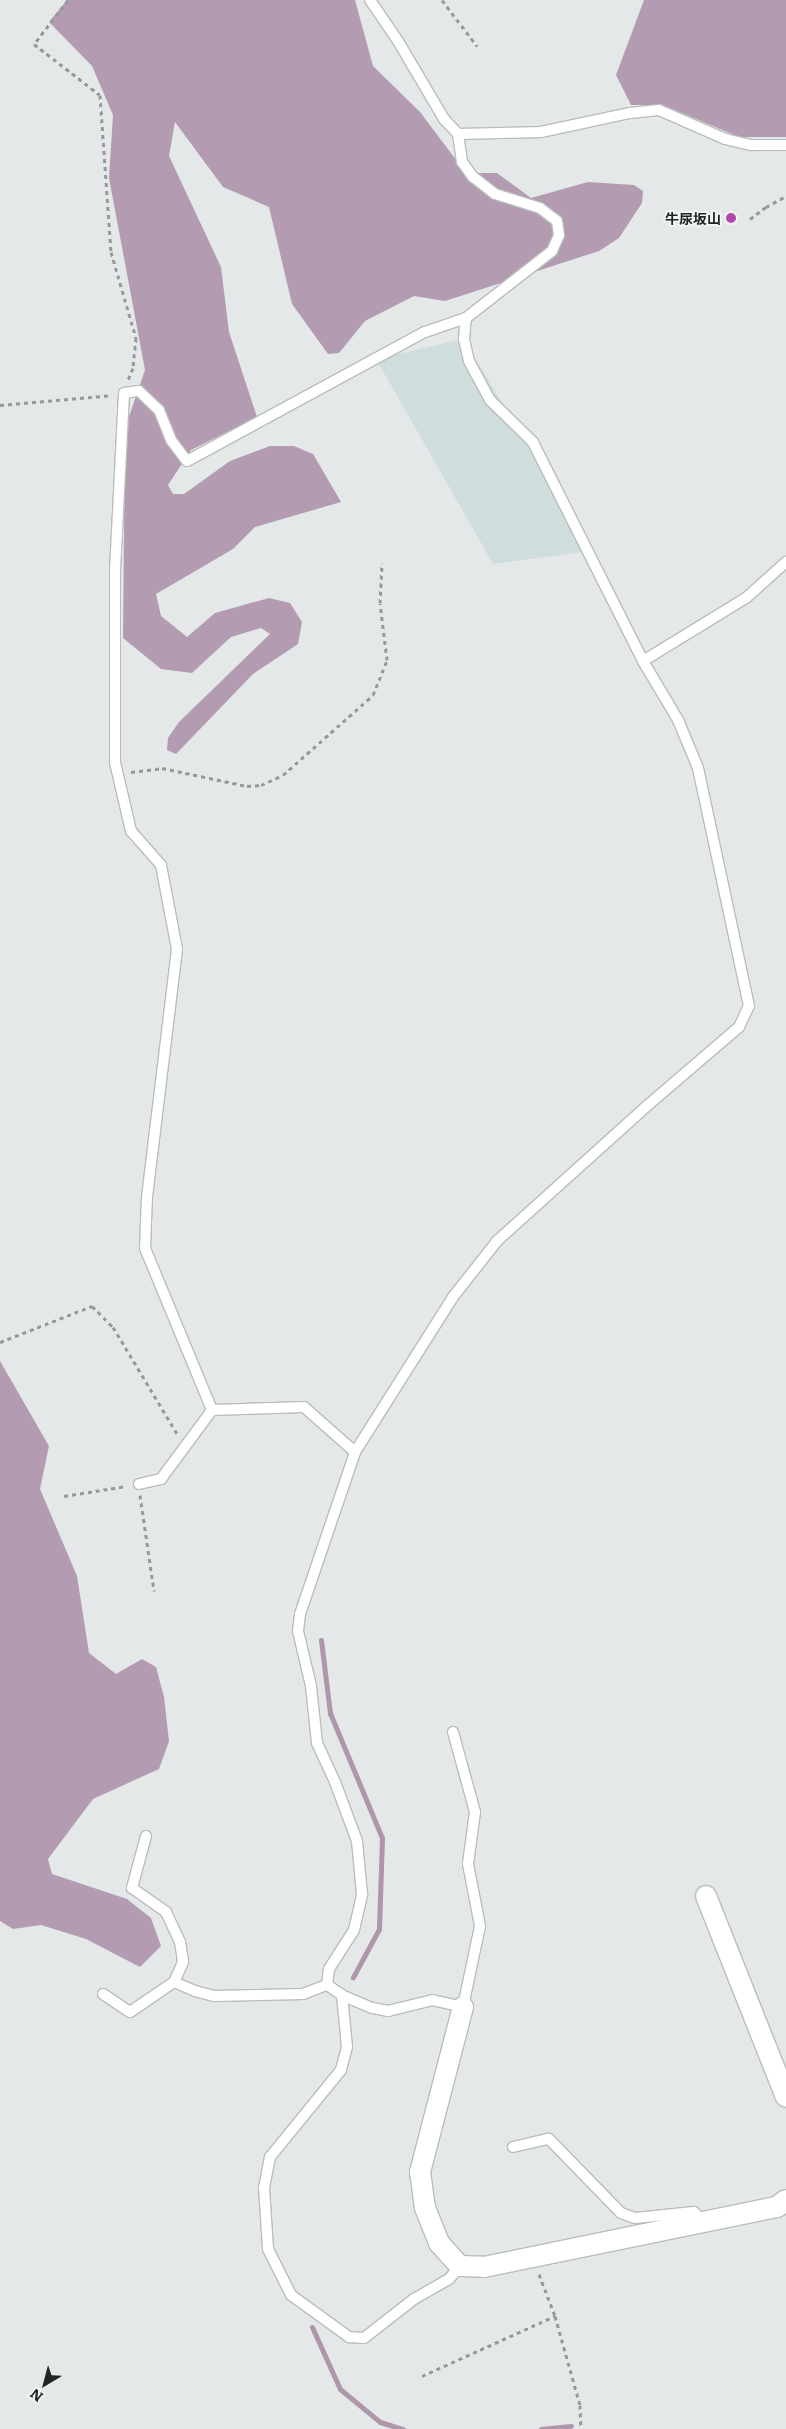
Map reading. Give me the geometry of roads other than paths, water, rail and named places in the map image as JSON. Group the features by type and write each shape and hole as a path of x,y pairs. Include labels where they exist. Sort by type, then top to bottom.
{"street":[{"path":"706,1896 784,2086"},
{"path":"463,2007 420,2172 425,2208 439,2243 460,2266 484,2267 777,2207 786,2200"}],"lane":[{"path":"212,1410 145,1248 147,1197 177,949 161,865 131,832 115,762 115,570 124,393 140,391 159,410 171,440 187,461 425,332 466,318 552,251 559,235 557,221 540,208 495,194 473,177 462,162 458,134 444,119 398,41 370,0"},
{"path":"458,134 541,132 630,113 658,110 725,139 752,145 786,145"},
{"path":"327,1985 329,1969 354,1930 362,1894 357,1841 335,1782 317,1743 311,1686 298,1631 300,1614 355,1452 453,1297 497,1241 640,1111 739,1027 748,1006 698,768 678,720 643,660 533,442 490,400 469,361 464,339 466,318"},
{"path":"643,660 746,598 786,562"},
{"path":"139,1484 161,1478 212,1410 304,1407 355,1452"},
{"path":"327,1985 342,1995 372,2008 388,2011 432,2000 463,2007 480,1926 468,1864 475,1812 453,1732"},
{"path":"104,1994 130,2012 174,1982 183,1962 180,1942 166,1912 132,1888 146,1836"},
{"path":"174,1982 195,1991 214,1996 303,1994 327,1985"},
{"path":"342,1995 347,2047 341,2070 270,2157 264,2187 268,2249 291,2295 349,2337 364,2338 414,2299 449,2279 460,2266"},
{"path":"514,2147 549,2139 621,2213 635,2218 694,2212 703,2222"}],"waterway":[{"path":"321,1640 330,1713 382,1838 379,1929 353,1977"},
{"path":"312,2327 340,2389 380,2422 403,2429"},
{"path":"541,2429 571,2426"}],"place":[{"name":"牛尿坂山","path":"731,218"}]}
